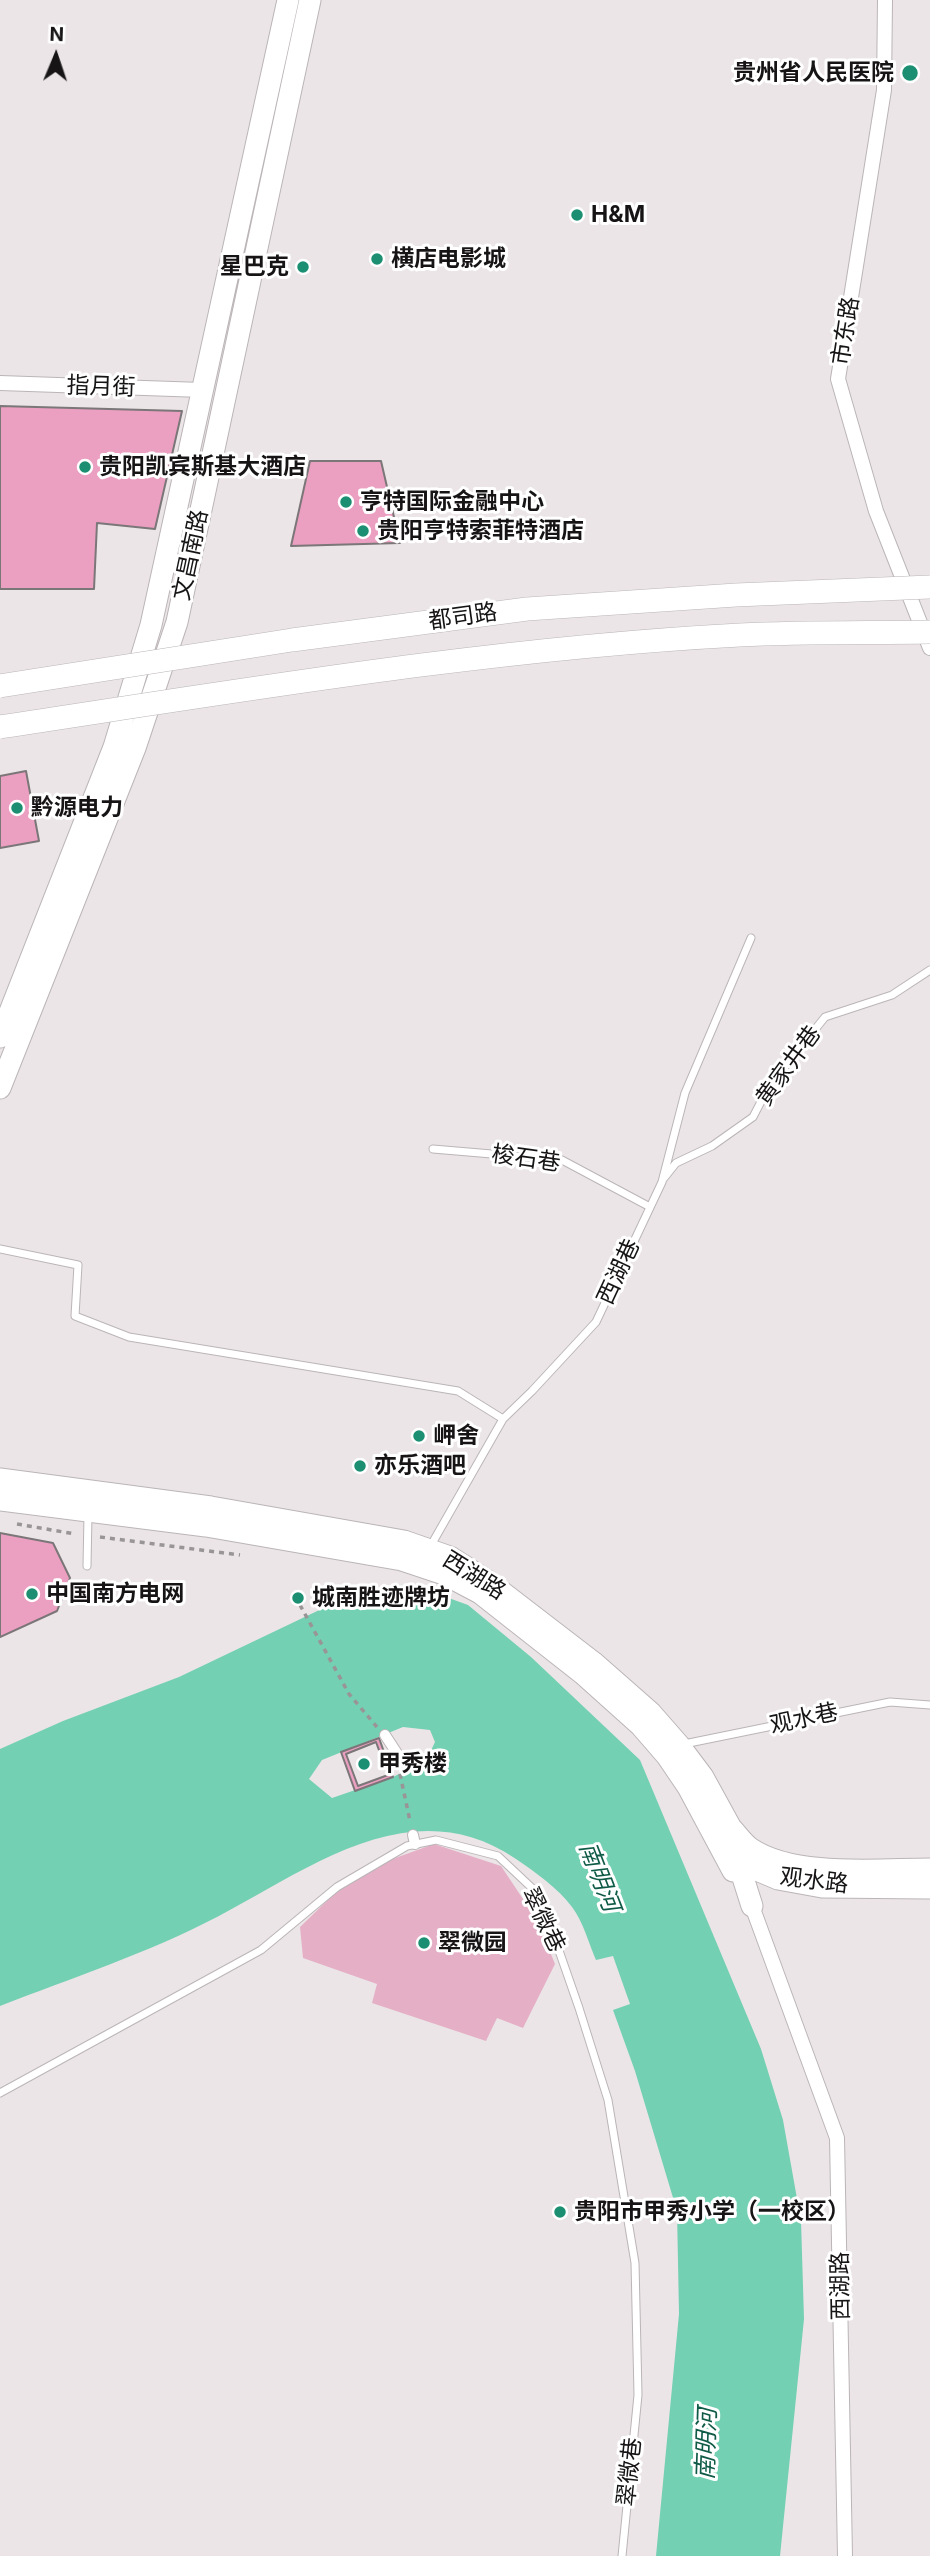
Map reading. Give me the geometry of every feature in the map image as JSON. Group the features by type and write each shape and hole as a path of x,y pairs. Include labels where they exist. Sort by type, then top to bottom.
{"main road":[{"name":"文昌南路","path":"0,1037 114,747 150,625 288,0"},
{"name":"文昌南路","path":"0,1088 135,748 177,622 310,0"},
{"name":"都司路","path":"0,686 292,640 527,609 736,595 930,587"},
{"name":"都司路","path":"0,727 298,682 520,653 740,635 930,632"},
{"name":"西湖路","path":"0,1479 211,1507 404,1541 444,1574 480,1593 583,1674 641,1726 667,1756 722,1831"},
{"name":"西湖路","path":"0,1500 206,1526 402,1560 450,1557 489,1582 593,1662 651,1713 679,1745 703,1777 752,1906"},
{"name":"观水路","path":"722,1831 738,1862 778,1879 822,1886 930,1888"},
{"name":"观水路","path":"722,1831 783,1863 818,1868 930,1869"},
{"name":"西湖路","path":"738,1862 752,1906"}],"street":[{"name":"市东路","path":"886,0 884,90 838,379 876,512 930,648"},
{"name":"指月街","path":"0,383 202,390"},
{"path":"384,1735 402,1761"},
{"name":"西湖路","path":"752,1906 837,2138 845,2556"}],"lane":[{"name":"西湖巷","path":"422,1557 503,1419 596,1322 662,1182 685,1093 751,939"},
{"name":"黄家井巷","path":"662,1182 676,1163 712,1146 753,1117 768,1088 825,1017 892,995 930,970"},
{"name":"梭石巷","path":"433,1149 562,1160 650,1207"},
{"path":"0,1249 78,1265 75,1316 129,1337 458,1391 503,1419"},
{"path":"88,1511 88,1566"},
{"name":"观水巷","path":"679,1745 890,1702 930,1705"},
{"name":"翠微巷","path":"0,2093 261,1950 337,1886 414,1840 436,1840 498,1856 533,1888 556,1942 608,2100 635,2263 638,2395 622,2556"}],"path":[{"path":"13,1523 240,1555"},
{"path":"300,1605 349,1694 384,1735"},
{"path":"402,1761 400,1773 414,1840"}],"shaded area":[{"name":"翠微园","path":"434,1844 501,1866 537,1920 555,1964 523,2028 497,2018 486,2041 372,2003 377,1984 303,1958 300,1927 335,1893 387,1861"}],"water":[{"name":"南明河","path":"410,1584 468,1605 531,1657 640,1760 761,2049 783,2120 801,2221 804,2319 780,2556 656,2556 679,2314 677,2211 635,2071 613,2010 630,2004 613,1956 596,1960 583,1926 572,1907 553,1887 516,1859 477,1839 438,1831 400,1833 362,1843 325,1859 164,1942 0,2006 0,1749 63,1721 179,1677 334,1603 370,1590","holes":["403,1727 430,1730 435,1742 426,1761 393,1777 332,1798 309,1779 322,1760"]}],"building":[{"name":"贵阳凯宾斯基大酒店","path":"0,406 182,411 155,529 97,523 94,589 0,589"},
{"name":"亨特国际金融中心","path":"310,461 381,461 400,543 291,546"},
{"name":"黔源电力","path":"26,771 39,841 0,848 0,776"},
{"name":"中国南方电网","path":"0,1533 53,1543 70,1578 57,1611 0,1637"},
{"path":"379,1738 393,1777 355,1791 341,1752"},
{"path":"376,1742 388,1775 358,1786 346,1754"}],"place":[{"name":"贵州省人民医院","path":"910,73"},
{"name":"H&M","path":"577,215"},
{"name":"横店电影城","path":"377,259"},
{"name":"星巴克","path":"303,267"},
{"name":"贵阳凯宾斯基大酒店","path":"85,467"},
{"name":"亨特国际金融中心","path":"346,502"},
{"name":"贵阳亨特索菲特酒店","path":"363,531"},
{"name":"黔源电力","path":"17,808"},
{"name":"岬舍","path":"419,1436"},
{"name":"亦乐酒吧","path":"360,1466"},
{"name":"中国南方电网","path":"32,1594"},
{"name":"城南胜迹牌坊","path":"298,1598"},
{"name":"甲秀楼","path":"364,1764"},
{"name":"翠微园","path":"424,1943"},
{"name":"贵阳市甲秀小学（一校区）","path":"560,2212"}]}
